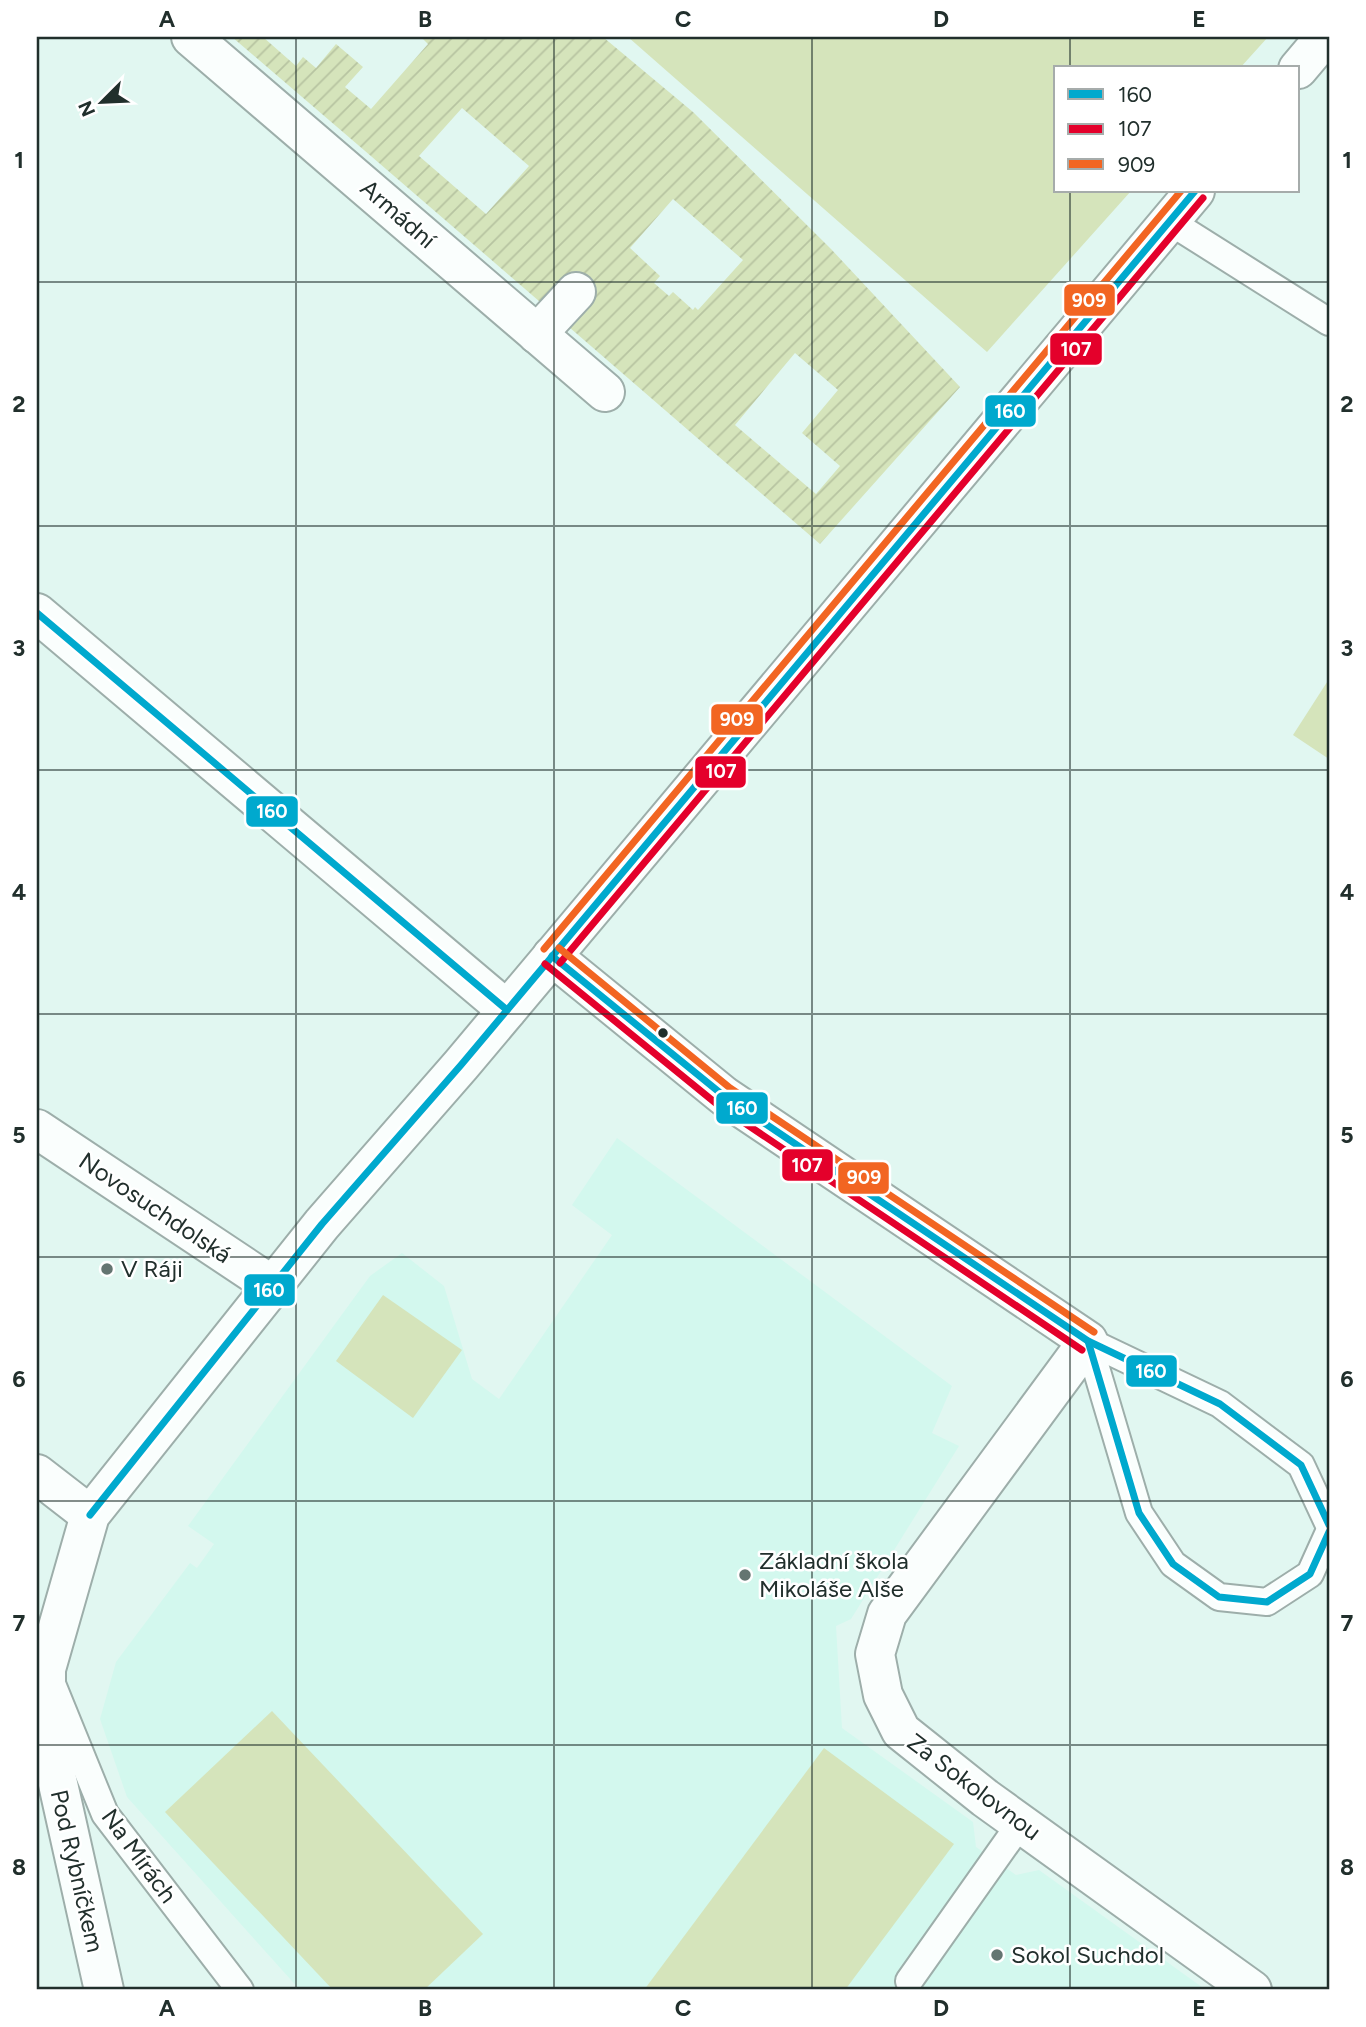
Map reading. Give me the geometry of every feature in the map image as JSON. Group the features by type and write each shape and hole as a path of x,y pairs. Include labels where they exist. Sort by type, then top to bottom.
{"street":[{"name":"Armádní","path":"191,37 605,392"},
{"path":"1300,67 1325,37"},
{"path":"37,1474 90,1515 322,1224 507,1010 1194,192"},
{"path":"537,334 576,292"},
{"path":"37,613 507,1010"},
{"path":"552,956 724,1096 1088,1341"},
{"name":"Novosuchdolská","path":"37,1129 273,1286"},
{"name":"Za Sokolovnou","path":"1088,1341 887,1614 875,1654 883,1695 901,1731 1020,1824 1252,1990"},
{"name":"Pod Rybníčkem","path":"90,1515 41,1670 46,1730 104,1990"}],"lane":[{"path":"1169,221 1329,322"},
{"path":"1088,1341 1220,1404 1301,1465 1329,1525"},
{"path":"1088,1341 1139,1513 1173,1564 1219,1597 1267,1602 1310,1574 1329,1532"},
{"name":"Na Mírách","path":"41,1670 105,1814 240,1990"},
{"path":"909,1981 1020,1824"}],"shaded area":[{"path":"232,37 263,37 296,66 303,57 316,68 336,44 363,67 345,87 371,109 428,44 421,37 603,37 693,112 831,249 960,387 820,544","holes":["462,108 529,166 486,214 419,156","673,199 743,260 698,310 695,307 693,310 673,292 669,296 654,283 660,276 630,248","795,353 838,390 802,433 840,466 816,494 735,425"]},
{"path":"628,37 1268,37 1242,66 1054,66 1054,192 1130,192 987,352"},
{"path":"1329,679 1329,759 1293,735"},
{"path":"617,1138 952,1386 932,1433 959,1446 851,1619 836,1626 842,1728 973,1822 976,1847 1016,1875 1039,1870 1206,1990 300,1990 127,1797 100,1719 116,1662 190,1563 197,1568 214,1544 188,1526 370,1276 402,1253 444,1286 472,1379 499,1399 612,1235 572,1205"},
{"path":"383,1295 462,1350 413,1418 336,1361"},
{"path":"272,1711 483,1934 424,1990 333,1990 165,1812"},
{"path":"824,1748 954,1844 845,1990 644,1990"}],"transit line":[{"name":"909","path":"544,949 1180,192"},
{"name":"160","path":"90,1515 322,1224 461,1065 1194,192"},
{"name":"107","path":"560,963 1203,198"},
{"name":"160","path":"37,613 507,1010"},
{"name":"909","path":"559,948 730,1088 1094,1332"},
{"name":"160","path":"552,956 724,1096 1088,1341 1220,1404 1301,1465 1329,1525"},
{"name":"107","path":"545,964 718,1105 1082,1350"},
{"name":"160","path":"1088,1341 1139,1513 1173,1564 1219,1597 1267,1602 1310,1574 1329,1532"}],"place":[{"name":"V Ráji","path":"107,1269"},
{"name":"Základní škola Mikoláše Alše","path":"745,1575"},
{"name":"Sokol Suchdol","path":"997,1955"}]}
